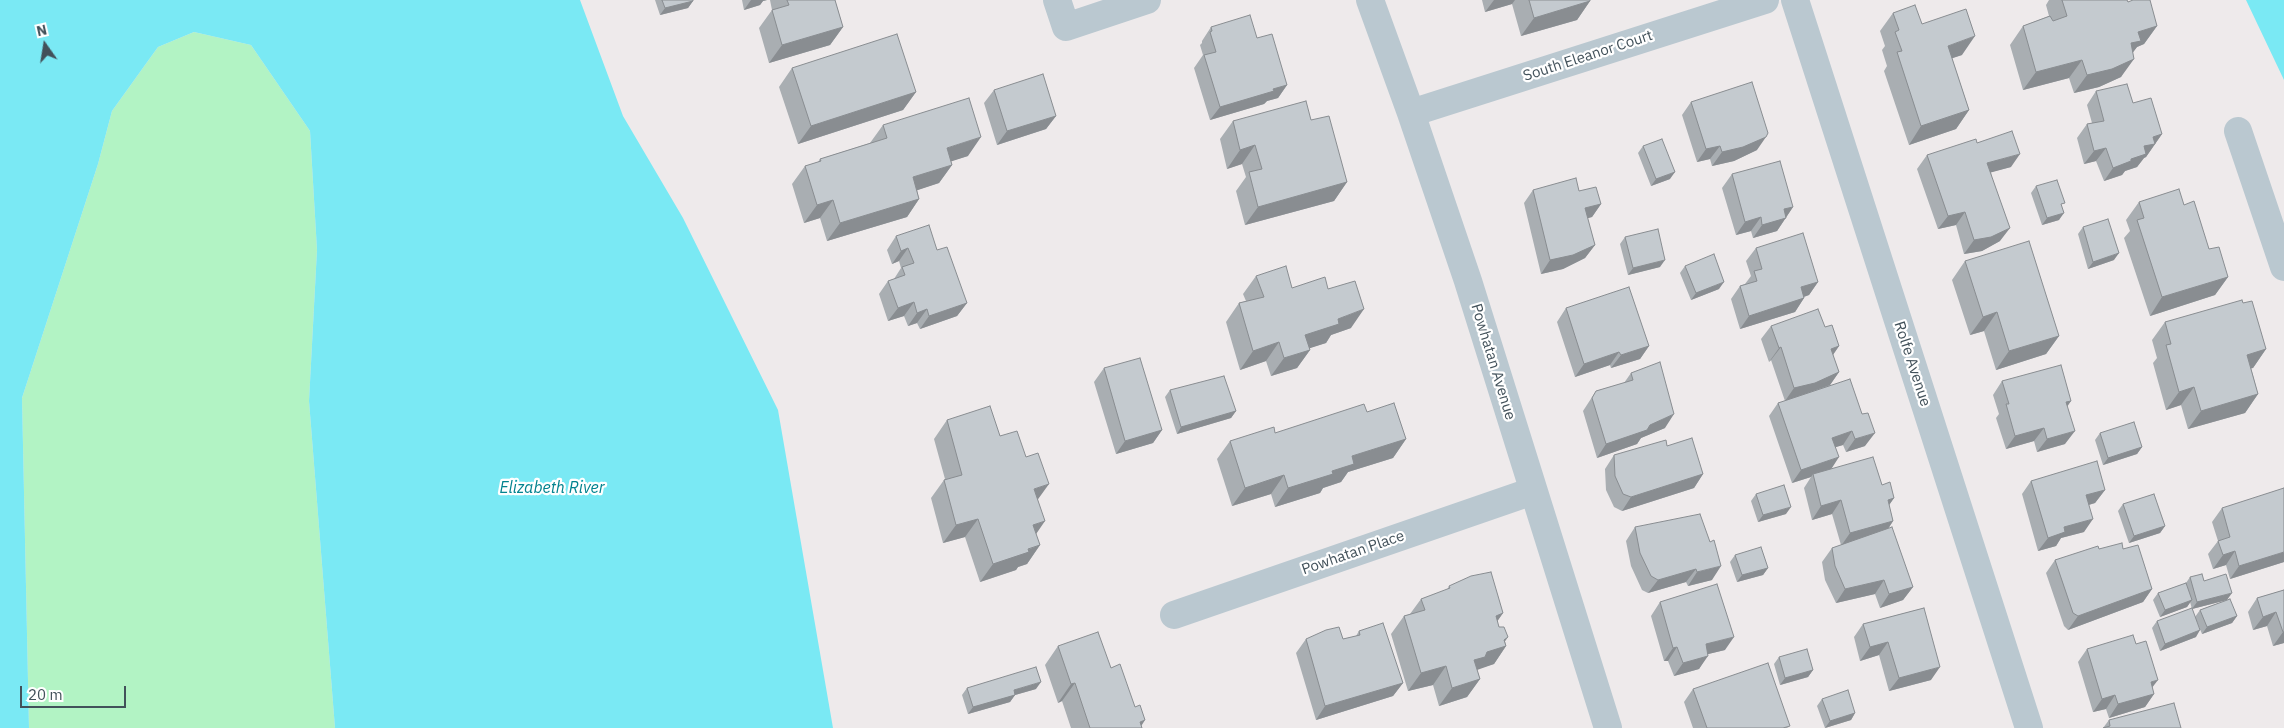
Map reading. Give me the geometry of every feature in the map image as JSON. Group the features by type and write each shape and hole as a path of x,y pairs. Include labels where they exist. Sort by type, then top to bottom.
{"street":[{"path":"1057,0 1066,27 1147,0"},
{"name":"Powhatan Avenue","path":"1370,0 1411,113 1468,281 1608,728"},
{"name":"South Eleanor Court","path":"1411,113 1766,0"},
{"name":"Rolfe Avenue","path":"1795,0 2028,728"},
{"path":"2238,131 2284,267"},
{"name":"Powhatan Place","path":"1174,615 1533,491"}],"green space":[{"path":"194,32 251,45 310,131 317,250 309,401 335,728 29,728 22,398 98,164 112,111 158,47"}],"water":[{"name":"Elizabeth River","path":"0,0 580,0 623,116 683,218 778,410 833,728 335,728 309,401 317,250 310,131 251,45 194,32 158,47 112,111 98,164 22,398 29,728 0,728"},
{"path":"2246,0 2284,0 2284,80"}],"building":[{"path":"662,0 693,0 693,1 665,8"},
{"path":"787,0 835,0 843,27 782,45 772,10 789,5"},
{"path":"1529,0 1590,0 1590,1 1534,18"},
{"path":"2062,0 2127,0 2128,2 2133,0 2150,0 2157,26 2138,32 2141,41 2131,43 2134,59 2112,69 2087,75 2082,60 2036,72 2023,26 2050,16 2053,21 2067,16"},
{"path":"1915,5 1922,24 1966,9 1975,36 1948,46 1969,110 1921,126 1897,52 1902,51 1895,32 1899,30 1893,13"},
{"path":"1250,15 1257,38 1272,34 1287,85 1273,89 1274,91 1220,107 1204,55 1216,52 1210,32 1212,31 1211,27"},
{"path":"897,34 916,92 811,126 792,68"},
{"path":"1043,74 1056,116 1007,131 994,90"},
{"path":"1752,82 1768,133 1766,137 1743,147 1722,152 1720,146 1706,149 1691,102"},
{"path":"2127,84 2133,103 2151,98 2162,134 2153,137 2155,144 2144,146 2146,154 2113,168 2106,148 2094,151 2087,124 2104,121 2096,91"},
{"path":"969,98 981,137 947,148 952,165 913,177 919,199 840,223 833,200 817,205 805,166 821,161 820,159 887,138 883,125"},
{"path":"1306,101 1311,120 1329,116 1347,182 1258,207 1249,172 1262,169 1255,145 1240,150 1233,121"},
{"path":"2012,131 2020,154 1987,163 2010,228 1991,237 1974,240 1965,212 1948,216 1927,155 1976,139 1977,143"},
{"path":"1662,139 1675,172 1656,179 1643,146"},
{"path":"1780,161 1793,207 1784,209 1786,218 1762,225 1761,217 1745,222 1732,174"},
{"path":"1576,178 1579,191 1596,187 1601,204 1585,208 1595,245 1573,255 1550,260 1533,190"},
{"path":"2057,180 2065,203 2061,204 2064,213 2047,218 2036,186"},
{"path":"2179,189 2184,205 2194,201 2209,249 2219,247 2228,277 2162,297 2137,220 2144,218 2139,202"},
{"path":"2108,219 2119,253 2093,262 2083,227"},
{"path":"929,225 937,250 947,247 967,303 929,316 927,309 917,313 914,302 898,308 888,281 905,275 902,267 914,263 908,248 901,251 896,236"},
{"path":"1658,229 1665,260 1633,268 1625,237"},
{"path":"1803,233 1818,282 1801,287 1804,298 1749,316 1740,286 1757,281 1754,271 1762,269 1756,248"},
{"path":"2029,241 2059,336 2009,351 1997,312 1983,317 1965,261"},
{"path":"1714,254 1724,282 1696,293 1685,266"},
{"path":"1286,266 1292,288 1325,277 1328,289 1355,281 1364,309 1338,319 1339,324 1305,335 1310,350 1284,358 1279,342 1253,351 1239,303 1264,297 1256,276"},
{"path":"1629,287 1649,346 1621,355 1619,352 1584,364 1566,308"},
{"path":"2242,300 2243,303 2252,301 2266,349 2247,355 2258,394 2201,411 2194,387 2179,392 2166,345 2171,344 2165,322"},
{"path":"1818,309 1825,327 1832,325 1839,346 1831,349 1839,372 1815,383 1794,388 1781,347 1779,348 1771,326"},
{"path":"1140,358 1162,430 1125,441 1104,368"},
{"path":"1660,362 1674,414 1650,425 1647,430 1606,444 1592,398 1596,391 1633,380 1631,373"},
{"path":"2061,365 2071,401 2066,402 2075,431 2047,439 2044,428 2015,436 2006,404 2009,404 2002,381"},
{"path":"1224,376 1236,411 1181,427 1170,390"},
{"path":"1850,379 1862,414 1868,413 1875,433 1855,439 1852,431 1832,438 1839,457 1801,470 1778,403"},
{"path":"1394,403 1406,439 1352,456 1354,464 1332,471 1333,474 1288,488 1284,475 1245,488 1230,441 1274,427 1275,433 1364,404 1367,412"},
{"path":"990,406 1000,436 1017,431 1026,457 1038,453 1049,484 1034,489 1045,521 1033,525 1040,545 1028,549 1029,552 993,564 978,519 956,525 944,480 962,475 947,420"},
{"path":"2134,422 2142,447 2108,458 2100,433"},
{"path":"1692,438 1703,474 1631,497 1623,494 1615,476 1614,455 1666,440 1667,446"},
{"path":"1873,457 1882,485 1890,482 1894,498 1888,500 1893,521 1850,533 1841,500 1821,506 1813,474"},
{"path":"2097,461 2105,490 2086,495 2093,519 2064,527 2065,532 2048,538 2031,481"},
{"path":"1784,485 1791,507 1763,515 1756,494"},
{"path":"2284,488 2284,552 2239,566 2235,551 2223,555 2218,541 2230,537 2222,508"},
{"path":"2154,494 2165,526 2134,536 2123,504"},
{"path":"1700,514 1710,542 1714,540 1721,566 1697,572 1696,569 1658,580 1651,576 1640,553 1635,527"},
{"path":"1892,527 1913,587 1889,594 1884,580 1845,589 1835,566 1832,548"},
{"path":"2122,543 2123,549 2138,545 2152,589 2078,616 2073,613 2055,560 2098,546 2099,549"},
{"path":"1761,547 1768,568 1742,575 1735,555"},
{"path":"1491,572 1503,613 1496,616 1499,627 1504,627 1508,637 1504,640 1506,646 1487,652 1485,657 1474,660 1480,679 1452,688 1446,666 1421,673 1404,616 1425,610 1421,599 1450,588 1449,586 1471,576"},
{"path":"2202,574 2204,581 2226,574 2232,593 2197,602 2190,577"},
{"path":"2186,583 2192,600 2165,610 2158,593"},
{"path":"1717,584 1734,637 1706,644 1708,656 1683,663 1677,647 1673,648 1660,602"},
{"path":"2284,590 2283,632 2276,612 2263,617 2257,598"},
{"path":"2230,599 2237,616 2207,627 2200,610"},
{"path":"1924,608 1940,667 1899,678 1888,642 1870,647 1863,624"},
{"path":"2192,608 2200,630 2165,644 2157,621"},
{"path":"1383,623 1403,683 1325,706 1306,639 1326,630 1339,627 1343,639 1360,635 1359,631"},
{"path":"1098,632 1111,668 1120,664 1135,707 1140,705 1145,720 1140,722 1142,728 1090,728 1075,683 1071,684 1058,646"},
{"path":"2133,635 2136,644 2146,641 2158,680 2151,682 2154,694 2118,704 2115,695 2102,699 2087,649"},
{"path":"1807,649 1813,670 1785,678 1779,657"},
{"path":"1768,663 1790,726 1783,728 1707,728 1693,689"},
{"path":"1036,667 1041,682 1014,690 1015,695 973,707 967,688"},
{"path":"1848,690 1855,713 1830,721 1822,699"},
{"path":"2174,703 2181,728 2103,728 2110,726 2109,720"}]}
